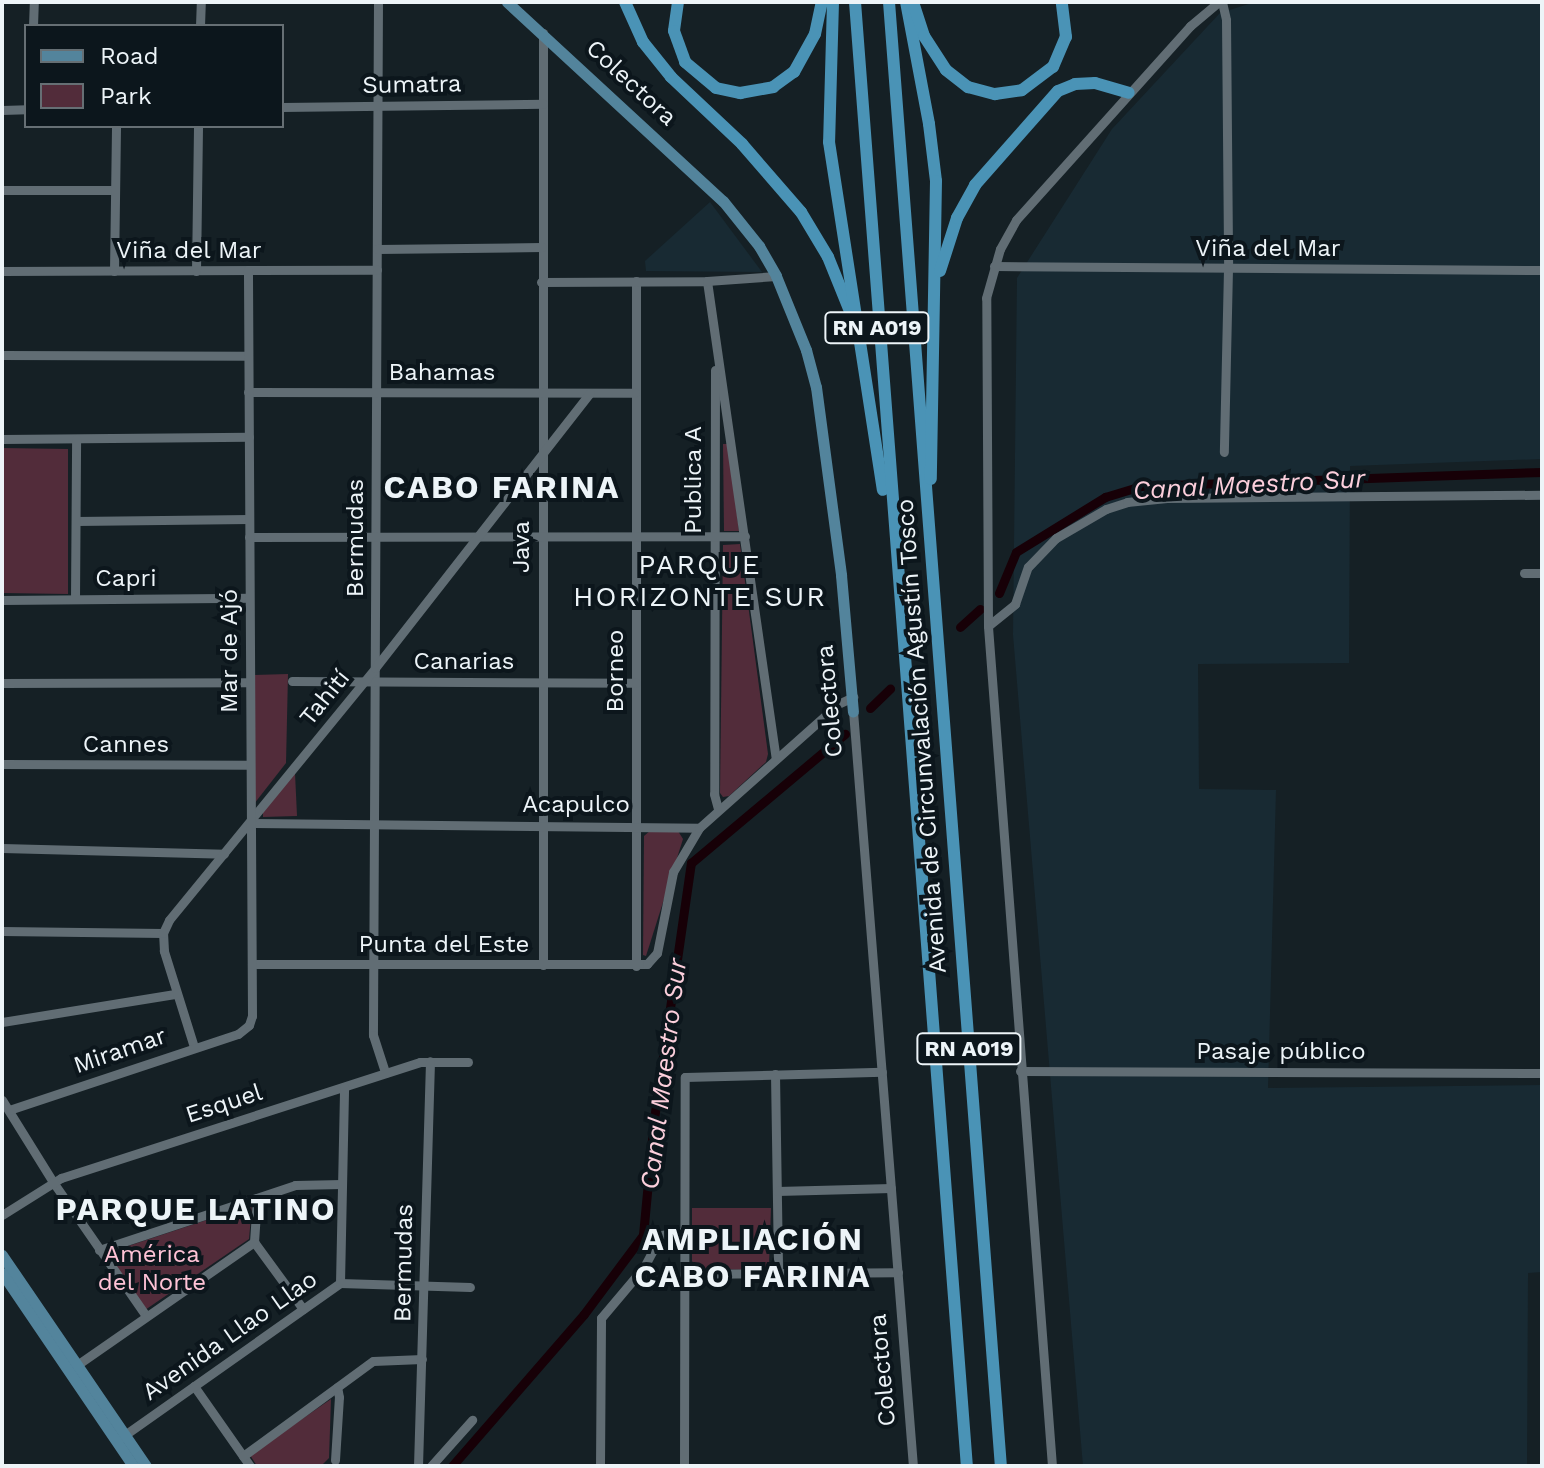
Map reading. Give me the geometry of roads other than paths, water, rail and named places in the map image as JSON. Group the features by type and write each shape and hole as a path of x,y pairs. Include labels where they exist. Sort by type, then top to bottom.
{"highway":[{"path":"625,2 643,42 671,77 742,144 801,212 839,282 864,356"},
{"path":"678,2 674,31 685,62 716,88 740,93 773,87 794,72 815,34 822,2"},
{"path":"833,2 829,142 898,593"},
{"name":"Avenida de Circunvalación Agustín Tosco","path":"855,2 967,1466"},
{"name":"Avenida de Circunvalación Agustín Tosco","path":"889,2 1001,1466"},
{"path":"906,2 935,167 928,534"},
{"path":"913,2 929,46 952,77 977,90 1003,94 1031,86 1047,74 1059,58 1066,37 1062,2"},
{"path":"933,301 957,218 975,185 1006,146 1058,91 1075,84 1095,83 1129,93"},
{"path":"996,1403 1010,1466"}],"main road":[{"name":"Colectora","path":"507,2 723,201 759,246 776,276 806,350 816,387 853,711"},
{"path":"2,1255 77,1365 133,1466"},
{"path":"2,1273 120,1438 146,1466"}],"street":[{"path":"33,24 34,2"},
{"path":"200,24 201,2"},
{"name":"Bermudas","path":"378,2 375,668 370,681 374,825 373,1035 385,1073"},
{"path":"1052,1466 988,626 983,332 986,298 994,266 1016,220 1190,26 1221,2 1226,20 1228,269 1224,452"},
{"name":"Java","path":"543,33 543,965"},
{"name":"Sumatra","path":"284,107 543,104"},
{"path":"2,110 24,109"},
{"path":"114,271 116,128"},
{"path":"196,271 198,128"},
{"path":"2,190 115,190"},
{"path":"377,249 542,247"},
{"name":"Viña del Mar","path":"994,266 1542,270"},
{"name":"Mar de Ajó","path":"245,1030 252,1016 248,270"},
{"name":"Viña del Mar","path":"2,271 377,270"},
{"path":"541,282 707,281 776,276"},
{"name":"Borneo","path":"636,281 636,966"},
{"name":"Publica A","path":"707,281 776,759"},
{"name":"Publica A","path":"715,343 714,794 718,809"},
{"path":"2,355 248,356"},
{"name":"Bahamas","path":"248,392 635,393"},
{"name":"Tahití","path":"375,668 590,393"},
{"path":"715,433 729,433"},
{"path":"2,439 249,437"},
{"path":"75,599 76,439"},
{"path":"988,626 1015,604 1028,567 1056,538 1106,509 1127,502 1167,498 1542,495"},
{"path":"76,521 249,519"},
{"path":"249,537 745,536"},
{"path":"1524,573 1542,573"},
{"name":"Capri","path":"2,600 249,598"},
{"name":"Canarias","path":"292,681 636,683"},
{"name":"Tahití","path":"163,933 175,911 370,681"},
{"path":"2,683 250,682"},
{"path":"636,966 647,964 657,953 673,872 699,828 838,704 853,697"},
{"name":"Colectora","path":"853,711 913,1466"},
{"name":"Cannes","path":"2,764 250,765"},
{"name":"Acapulco","path":"250,823 699,828"},
{"path":"2,848 224,854"},
{"path":"2,931 163,933 164,951 175,994 194,1047"},
{"name":"Punta del Este","path":"252,964 636,966"},
{"path":"2,1022 175,994"},
{"name":"Miramar","path":"9,1110 245,1030"},
{"name":"Bermudas","path":"418,1466 430,1061"},
{"name":"Esquel","path":"2,1215 53,1182 385,1073 430,1061 468,1062"},
{"name":"Pasaje público","path":"1020,1071 1542,1073"},
{"path":"684,1466 685,1077 882,1072"},
{"path":"775,1074 778,1273"},
{"path":"340,1283 344,1087"},
{"path":"2,1100 53,1182 146,1316"},
{"path":"99,1250 302,1184 342,1184"},
{"path":"777,1191 891,1188"},
{"path":"257,1198 254,1242 303,1309"},
{"path":"600,1466 601,1318 644,1267 661,1235 683,1232"},
{"path":"77,1365 254,1242"},
{"path":"684,1274 898,1272"},
{"name":"Avenida Llao Llao","path":"120,1438 340,1283 470,1287"},
{"path":"243,1456 373,1361 422,1359"},
{"path":"194,1386 250,1466"},
{"path":"335,1464 337,1387"},
{"path":"431,1466 472,1420"}],"waterway":[{"name":"Canal Maestro Sur","path":"999,593 1016,552 1105,497 1140,486 1542,472"},
{"name":"Canal Maestro Sur","path":"960,627 980,609"},
{"name":"Canal Maestro Sur","path":"870,708 890,689"},
{"name":"Canal Maestro Sur","path":"452,1466 584,1314 643,1235 654,1119 691,863 845,734"}],"district":[{"name":"CABO FARINA","path":"502,487"},
{"name":"PARQUE HORIZONTE SUR","path":"700,581"},
{"name":"PARQUE LATINO","path":"196,1209"},
{"name":"AMPLIACIÓN CABO FARINA","path":"753,1258"}],"park label":[{"name":"América del Norte","path":"152,1269"}]}
